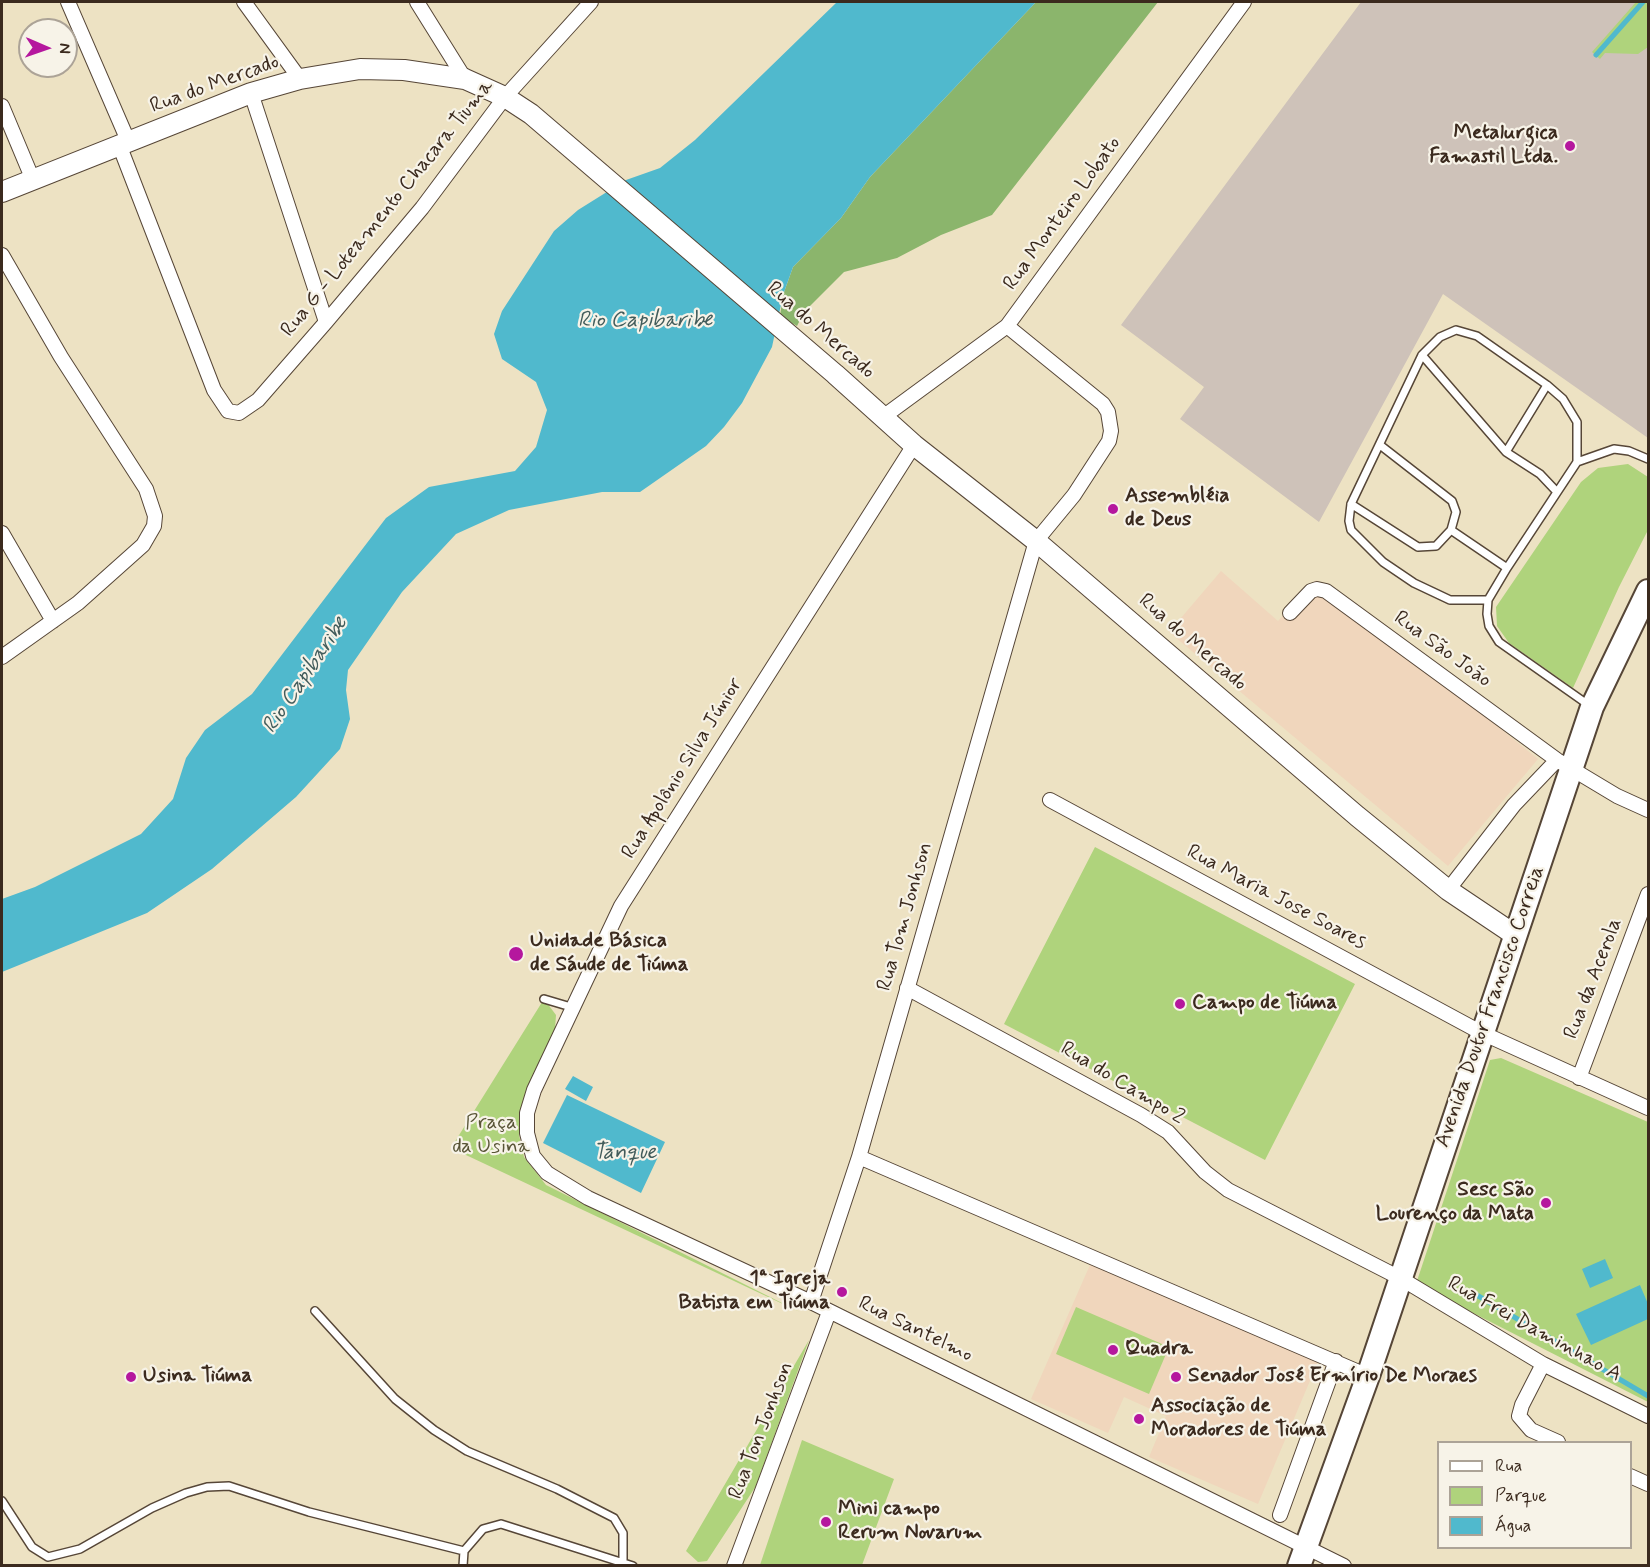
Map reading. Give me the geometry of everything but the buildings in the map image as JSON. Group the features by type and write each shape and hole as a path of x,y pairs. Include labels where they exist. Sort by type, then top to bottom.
{"main road":[{"name":"Rua do Mercado","path":"2,192 251,93 300,79 360,69 404,70 465,79 505,97 531,114 914,445 1036,541 1357,816 1448,890 1515,935"},
{"name":"Avenida Doutor Francisco Correia","path":"1303,1556 1368,1376 1515,935 1564,765 1648,591"}],"street":[{"path":"68,2 124,145"},
{"path":"244,2 300,79"},
{"path":"417,2 465,79"},
{"name":"Rua Monteiro Lobato","path":"883,417 1007,326 1244,2"},
{"name":"Rua G - Loteamento Chacara Tiuma","path":"124,145 214,390 228,411 247,410 326,322 450,172 505,97 584,4"},
{"path":"251,93 326,322"},
{"path":"2,106 33,180"},
{"path":"2,255 61,357 146,489 155,516 150,535 78,603 2,657"},
{"path":"1007,326 1103,404 1108,412 1111,431 1109,441 1074,495 1036,541"},
{"name":"Rua Apolônio Silva Júnior","path":"527,1133 527,1113 534,1090 571,1007 621,906 914,445"},
{"path":"2,533 53,621"},
{"name":"Rua Tom Jonhson","path":"811,1302 859,1157 1036,541"},
{"name":"Rua São João","path":"1290,613 1311,591 1317,589 1326,591 1564,765 1617,796 1648,810"},
{"path":"1448,890 1514,805 1564,765"},
{"name":"Rua Maria Jose Soares","path":"1050,800 1482,1034 1648,1108"},
{"name":"Rua da Acerola","path":"1579,1078 1648,894"},
{"name":"Rua do Campo 2","path":"907,988 1142,1115 1168,1132 1205,1172 1228,1190 1400,1278"},
{"name":"Rua Santelmo","path":"527,1133 533,1156 547,1173 588,1198 811,1302 1303,1556 1344,1566"},
{"path":"859,1157 1368,1376"},
{"name":"Rua Frei Daminhao A","path":"1400,1278 1543,1364 1648,1416"},
{"name":"Rua Ton Jonhson","path":"734,1566 829,1312"},
{"path":"1280,1515 1336,1361"},
{"path":"1543,1364 1522,1405 1519,1416 1531,1430 1554,1441"},
{"path":"1632,1477 1648,1485"}],"lane":[{"path":"1488,600 1440,597 1383,562 1351,530 1349,516 1351,504 1422,356 1448,332 1466,331 1547,385 1563,399 1576,422 1577,462 1488,600 1489,626 1499,642 1592,707"},
{"path":"1422,356 1506,452 1540,474 1557,492"},
{"path":"1506,452 1547,385"},
{"path":"1351,504 1418,547 1436,546 1451,530 1456,512 1452,501 1380,445"},
{"path":"1577,462 1614,449 1629,451 1648,459"},
{"path":"1451,530 1507,568"},
{"path":"544,999 571,1007"},
{"path":"315,1311 395,1399 434,1430 467,1451 557,1489 614,1518 623,1533 623,1562"},
{"path":"2,1501 32,1547 48,1557 80,1549 152,1508 186,1493 207,1487 229,1486 352,1524 464,1551"},
{"path":"463,1566 464,1551 483,1529 501,1524 633,1566"}],"shaded area":[{"path":"1361,2 1648,2 1648,438 1443,294 1319,522 1180,419 1204,387 1121,325"},
{"path":"1221,571 1278,621 1316,580 1538,759 1448,866 1169,632"},
{"name":"Senador José Ermírio De Moraes","path":"1093,1258 1320,1357 1258,1504 1149,1457 1166,1416 1124,1397 1108,1433 1031,1399"}],"green space":[{"path":"1036,2 1158,2 992,215 941,235 897,258 844,272 804,312 797,326 780,316 783,295 793,267 841,218 870,177"},
{"path":"1636,2 1648,2 1648,47 1638,54 1605,53 1600,59 1592,52"},
{"path":"1628,464 1648,477 1648,530 1573,688 1509,643 1497,626 1496,607 1581,482 1598,468"},
{"name":"Campo de Tiúma","path":"1095,847 1355,984 1265,1160 1004,1024"},
{"name":"Praça da Usina","path":"544,999 556,1015 555,1029 524,1099 519,1135 524,1157 546,1185 800,1312 451,1148"},
{"name":"Sesc São Lourenço da Mata","path":"1501,1058 1648,1122 1648,1402 1416,1284 1490,1060"},
{"name":"Quadra","path":"1076,1307 1169,1347 1149,1394 1056,1354"},
{"path":"809,1340 756,1486 707,1561 698,1562 686,1551"},
{"name":"Mini campo Rerum Novarum","path":"802,1440 894,1479 862,1565 760,1565"}],"water":[{"name":"Rio Capibaribe","path":"837,2 1036,2 870,177 841,218 793,267 783,295 772,347 742,403 706,446 640,492 602,492 509,510 456,534 402,592 348,670 346,690 350,719 340,749 296,797 212,869 147,913 2,972 2,899 35,887 141,834 173,799 186,758 205,730 252,694 386,518 429,487 515,471 536,447 547,410 536,382 502,359 494,334 502,311 554,231 578,210 626,180 660,168 695,140"},
{"path":"573,1076 593,1087 586,1101 565,1089"},
{"name":"Tanque","path":"567,1095 665,1142 641,1193 543,1143"},
{"path":"1605,1259 1613,1278 1590,1288 1582,1269"},
{"path":"1640,1285 1648,1304 1648,1319 1591,1345 1576,1314"}],"waterway":[{"path":"1596,55 1643,2"},
{"path":"1475,1294 1648,1396"}],"place":[{"name":"Metalurgica Famastil Ltda.","path":"1570,146"},
{"name":"Assembléia de Deus","path":"1113,509"},
{"name":"Unidade Básica de Sáude de Tiúma","path":"516,954"},
{"name":"Campo de Tiúma","path":"1180,1004"},
{"name":"Sesc São Lourenço da Mata","path":"1546,1203"},
{"name":"1ª Igreja Batista em Tiúma","path":"842,1292"},
{"name":"Quadra","path":"1113,1350"},
{"name":"Usina Tiúma","path":"131,1377"},
{"name":"Senador José Ermírio De Moraes","path":"1176,1377"},
{"name":"Associação de Moradores de Tiúma","path":"1139,1419"},
{"name":"Mini campo Rerum Novarum","path":"826,1522"}]}
